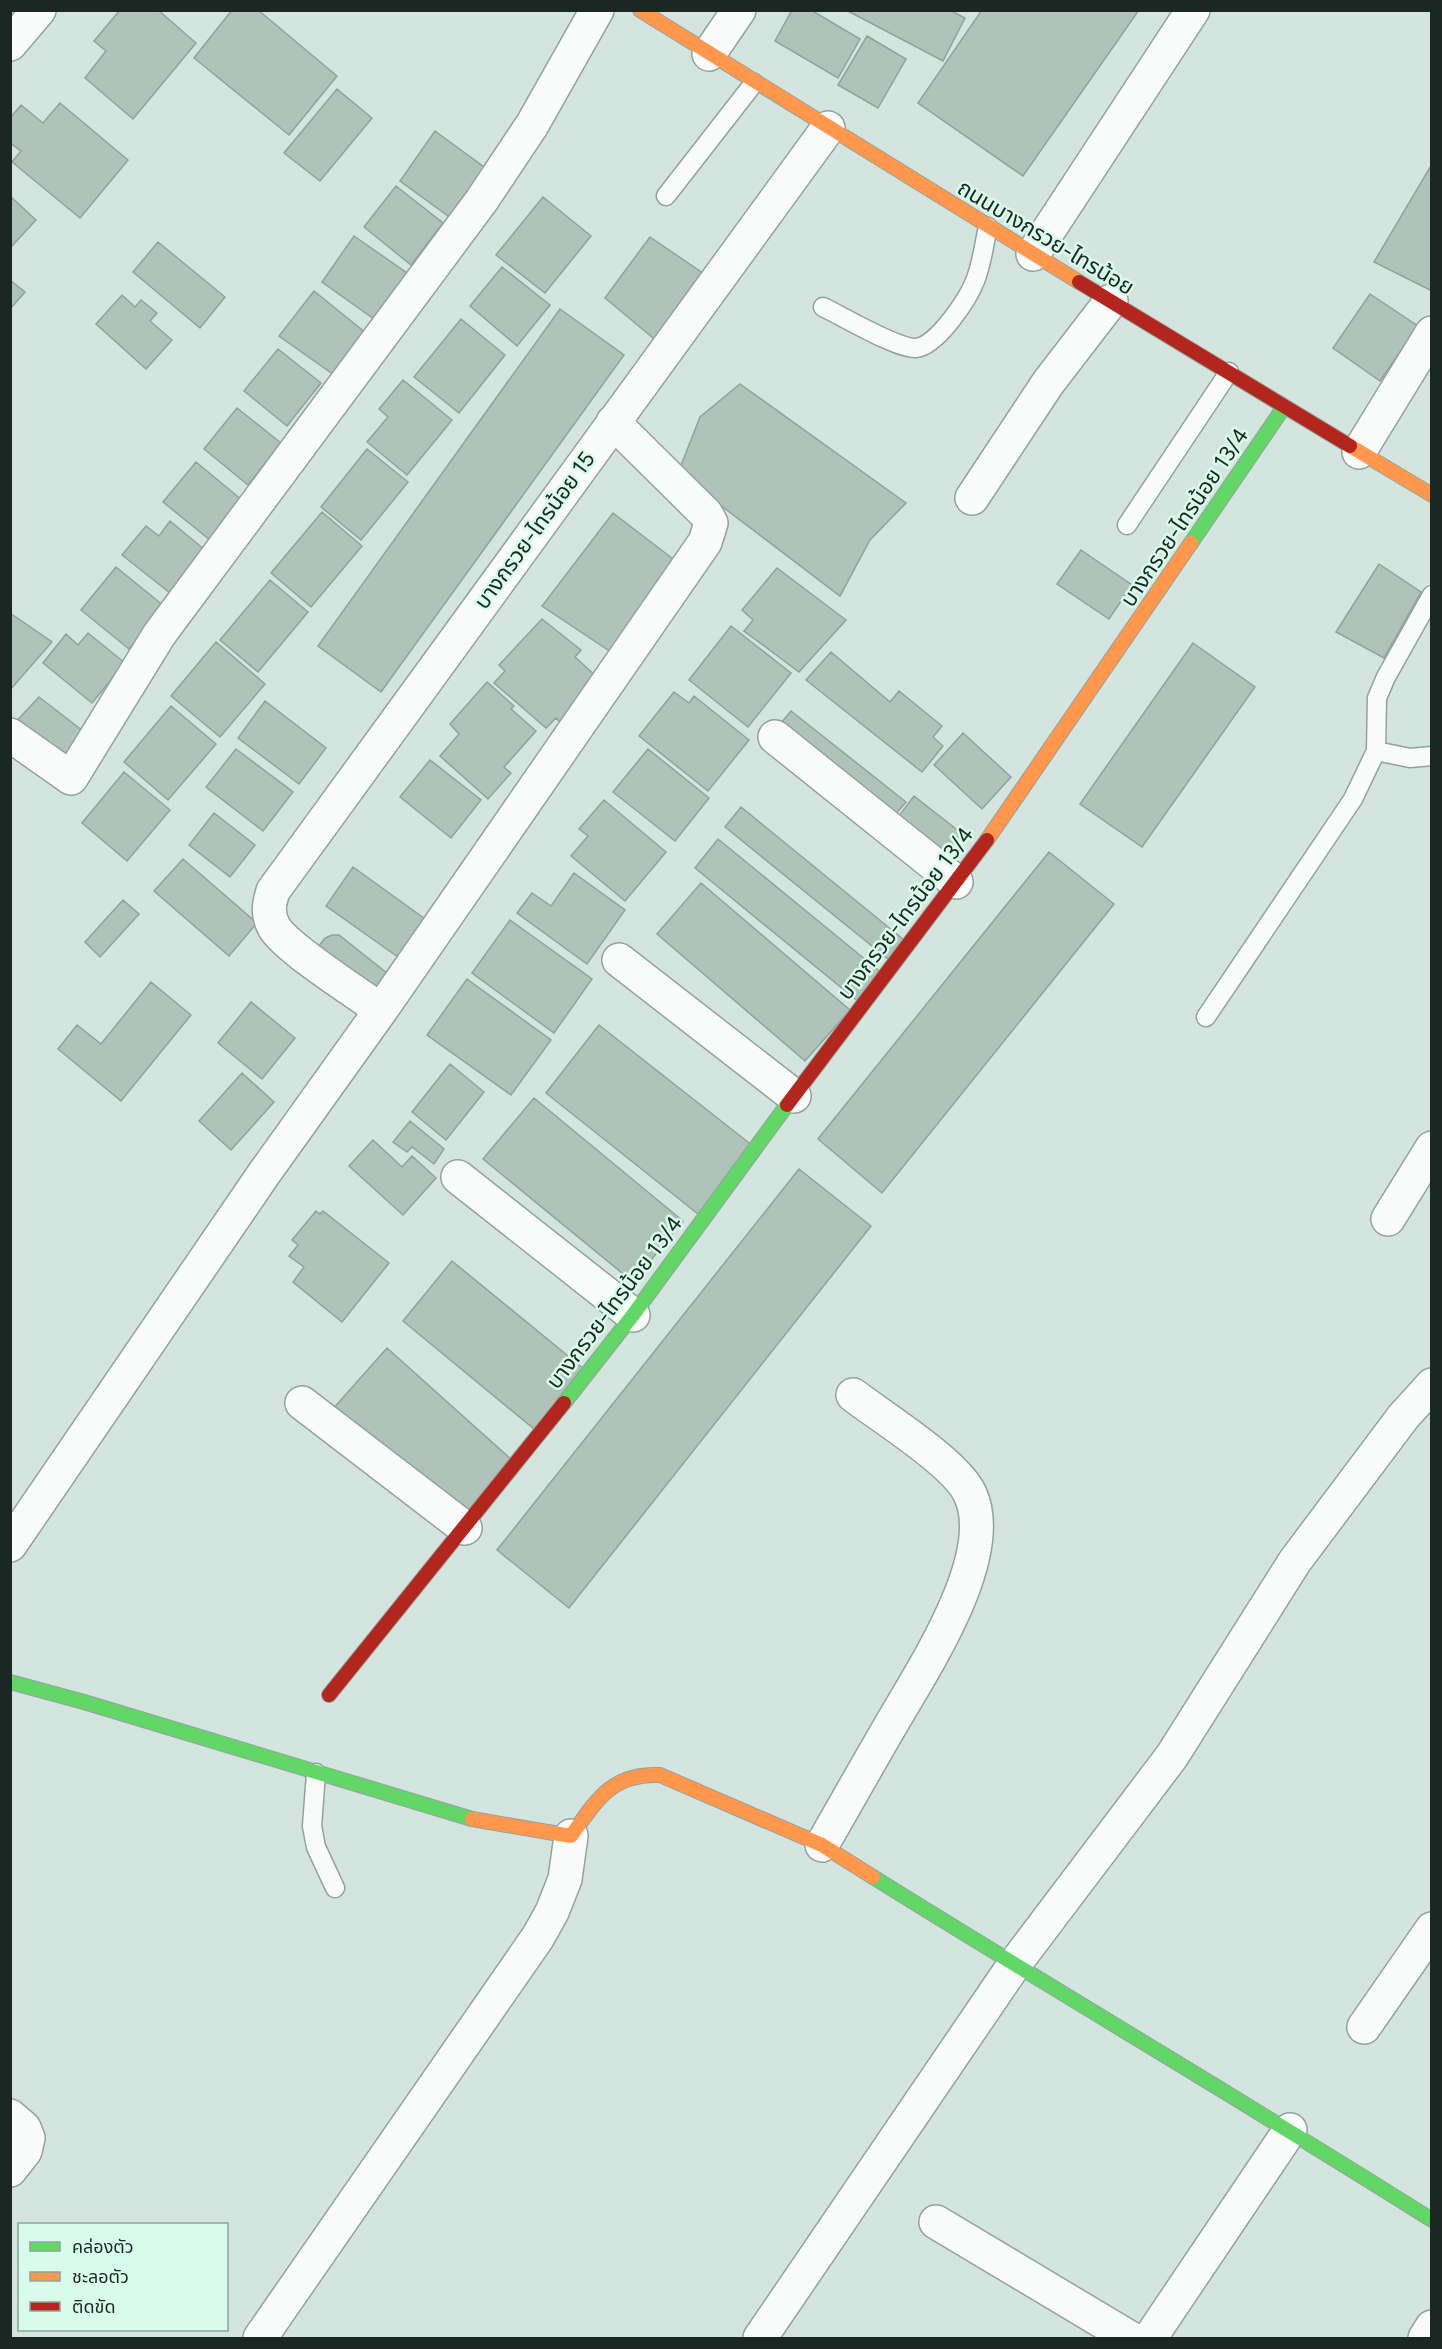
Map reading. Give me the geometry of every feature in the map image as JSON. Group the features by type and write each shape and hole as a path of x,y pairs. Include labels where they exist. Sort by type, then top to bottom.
{"street":[{"path":"10,44 39,10"},
{"path":"10,735 71,778 159,634 483,200 532,125 597,10"},
{"name":"ถนนบางกรวย-ไทรน้อย","path":"640,10 828,129 1431,495"},
{"path":"709,54 739,10"},
{"path":"1033,254 1194,10"},
{"name":"บางกรวย-ไทรน้อย 15","path":"381,1010 281,938 270,916 268,904 273,891 828,129"},
{"path":"972,498 1048,383 1111,301"},
{"path":"1359,452 1431,333"},
{"name":"บางกรวย-ไทรน้อย 13/4","path":"329,1695 465,1528 633,1315 794,1096 956,882 1026,785 1284,407"},
{"path":"10,1545 263,1175 381,1010 699,551 710,531 711,523 706,514 613,422"},
{"path":"775,737 956,882"},
{"path":"619,960 794,1096"},
{"path":"1388,1219 1431,1148"},
{"path":"458,1177 633,1315"},
{"path":"760,2338 1014,1965 1172,1756 1295,1561 1403,1417 1431,1385"},
{"path":"822,1845 947,1628 970,1568 978,1522 970,1493 951,1468 853,1395"},
{"path":"302,1403 465,1528"},
{"path":"10,1682 96,1705 453,1815 502,1826 571,1836"},
{"path":"260,2338 538,1937 552,1912 565,1879 571,1836 609,1787 624,1778 642,1773 660,1775 822,1845 1014,1965 1290,2130 1431,2220"},
{"path":"1364,2027 1431,1929"},
{"path":"10,2116 24,2128 28,2138 24,2151 10,2170"},
{"path":"1150,2338 1290,2130"},
{"path":"936,2222 1130,2338"},
{"path":"1425,2338 1431,2327"}],"lane":[{"path":"666,196 754,82"},
{"path":"823,307 902,345 917,348 931,342 955,316 975,281 988,227"},
{"path":"1127,525 1229,372"},
{"path":"1206,1017 1353,799 1376,751 1377,698 1431,595"},
{"path":"1376,751 1410,758 1431,756"},
{"path":"316,1773 312,1826 316,1847 335,1888"}],"building":[{"path":"120,10 158,10 196,43 133,119 85,78 106,51 94,41"},
{"path":"232,10 258,10 337,76 289,135 194,58"},
{"path":"792,10 811,10 860,39 838,78 775,41"},
{"path":"846,10 950,10 965,18 943,61"},
{"path":"982,10 1139,10 1023,176 918,103"},
{"path":"867,36 906,59 878,108 838,85"},
{"path":"337,89 372,118 320,181 284,153"},
{"path":"60,103 128,160 80,218 12,162 21,151 10,143 10,118 21,105 43,123"},
{"path":"435,131 495,175 459,224 400,181"},
{"path":"1432,164 1432,291 1374,262"},
{"path":"396,186 443,223 411,265 364,227"},
{"path":"10,196 36,220 10,248"},
{"path":"543,197 591,236 545,293 496,255"},
{"path":"354,236 407,273 374,319 322,282"},
{"path":"650,237 710,278 659,343 605,298"},
{"path":"158,242 225,297 200,328 133,272"},
{"path":"502,267 550,305 517,346 470,306"},
{"path":"10,280 25,292 10,309"},
{"path":"314,291 367,334 337,377 279,336"},
{"path":"1370,294 1418,326 1380,381 1333,348"},
{"path":"122,295 135,307 141,300 157,313 150,321 172,340 146,369 96,324"},
{"path":"560,309 624,355 381,692 318,646"},
{"path":"461,319 505,355 459,413 414,377"},
{"path":"278,349 321,383 287,426 244,391"},
{"path":"403,380 452,420 407,475 367,442 388,417 379,409"},
{"path":"740,384 906,503 870,540 840,596 678,473 700,417"},
{"path":"237,408 281,443 248,485 204,449"},
{"path":"367,449 408,482 361,540 321,507"},
{"path":"196,462 242,500 210,540 163,502"},
{"path":"322,512 362,546 311,607 271,573"},
{"path":"613,513 673,559 641,614 614,654 542,606"},
{"path":"170,521 205,550 170,593 122,555 146,526 159,536"},
{"path":"1081,550 1132,585 1109,619 1057,584"},
{"path":"1379,564 1421,592 1384,658 1336,632"},
{"path":"116,567 164,606 129,649 81,610"},
{"path":"777,568 846,620 799,672 744,631 753,620 742,610"},
{"path":"270,580 308,612 258,672 220,640"},
{"path":"10,613 52,642 10,690"},
{"path":"542,619 581,650 575,657 598,678 565,727 556,718 546,728 494,683 505,671 499,665"},
{"path":"731,626 791,673 748,727 689,680"},
{"path":"88,633 125,663 92,703 43,663 66,634 78,645"},
{"path":"216,642 265,684 220,737 171,696"},
{"path":"1193,643 1255,687 1142,847 1080,804"},
{"path":"831,652 890,702 899,691 942,726 933,737 943,746 922,772 806,680"},
{"path":"487,682 514,706 511,709 536,731 504,767 511,773 488,799 440,756 459,734 450,724"},
{"path":"674,692 689,703 694,696 749,740 708,791 639,736"},
{"path":"39,697 92,738 71,771 12,726"},
{"path":"265,701 326,748 299,784 238,738"},
{"path":"171,706 216,744 168,800 124,762"},
{"path":"791,711 906,802 889,822 776,729"},
{"path":"963,733 1011,777 982,809 934,765"},
{"path":"236,749 293,792 263,831 206,787"},
{"path":"648,749 709,798 675,841 613,792"},
{"path":"430,760 481,800 451,838 400,797"},
{"path":"124,772 170,810 127,861 82,823"},
{"path":"914,796 961,833 945,854 898,817"},
{"path":"604,800 666,852 625,901 571,856 588,836 579,829"},
{"path":"741,807 909,944 893,963 725,827"},
{"path":"214,813 255,845 230,877 189,845"},
{"path":"718,839 883,974 860,1003 695,868"},
{"path":"1049,852 1114,904 882,1193 818,1139"},
{"path":"183,859 257,923 229,956 154,891"},
{"path":"353,867 432,924 405,962 326,906"},
{"path":"574,873 625,910 587,964 517,913 532,893 551,906"},
{"path":"701,883 850,1010 805,1061 657,934"},
{"path":"123,900 139,914 100,957 85,942"},
{"path":"510,920 592,979 554,1033 472,973"},
{"path":"339,935 393,978 376,1000 315,951 325,938"},
{"path":"467,979 551,1040 511,1095 427,1035"},
{"path":"151,982 191,1015 121,1101 58,1049 77,1025 101,1044"},
{"path":"251,1002 295,1038 262,1079 218,1043"},
{"path":"599,1025 753,1146 698,1214 546,1093"},
{"path":"450,1064 484,1092 446,1140 412,1112"},
{"path":"242,1073 274,1102 231,1150 199,1121"},
{"path":"534,1098 683,1221 633,1282 483,1159"},
{"path":"410,1121 444,1149 434,1164 412,1147 407,1152 393,1142"},
{"path":"373,1140 402,1167 412,1156 436,1178 403,1215 349,1166"},
{"path":"799,1169 871,1226 569,1608 497,1550"},
{"path":"316,1211 320,1214 323,1211 389,1263 342,1322 293,1282 304,1267 289,1256 298,1245 292,1240"},
{"path":"452,1261 584,1369 534,1429 403,1321"},
{"path":"387,1348 513,1461 459,1522 332,1410"}],"traffic: fast":[{"path":"1191,543 1284,407"},
{"path":"564,1403 633,1315 787,1105"},
{"path":"10,1682 84,1702 472,1819"},
{"path":"873,1877 1432,2220"}],"traffic: slow":[{"path":"640,10 1079,282"},
{"path":"1350,446 1432,495"},
{"path":"987,840 1191,543"},
{"path":"472,1819 571,1836 598,1800 617,1784 643,1776 660,1775 822,1845 873,1877"}],"traffic: jam":[{"path":"1079,282 1350,446"},
{"path":"787,1105 987,840"},
{"path":"329,1695 564,1403"}]}
